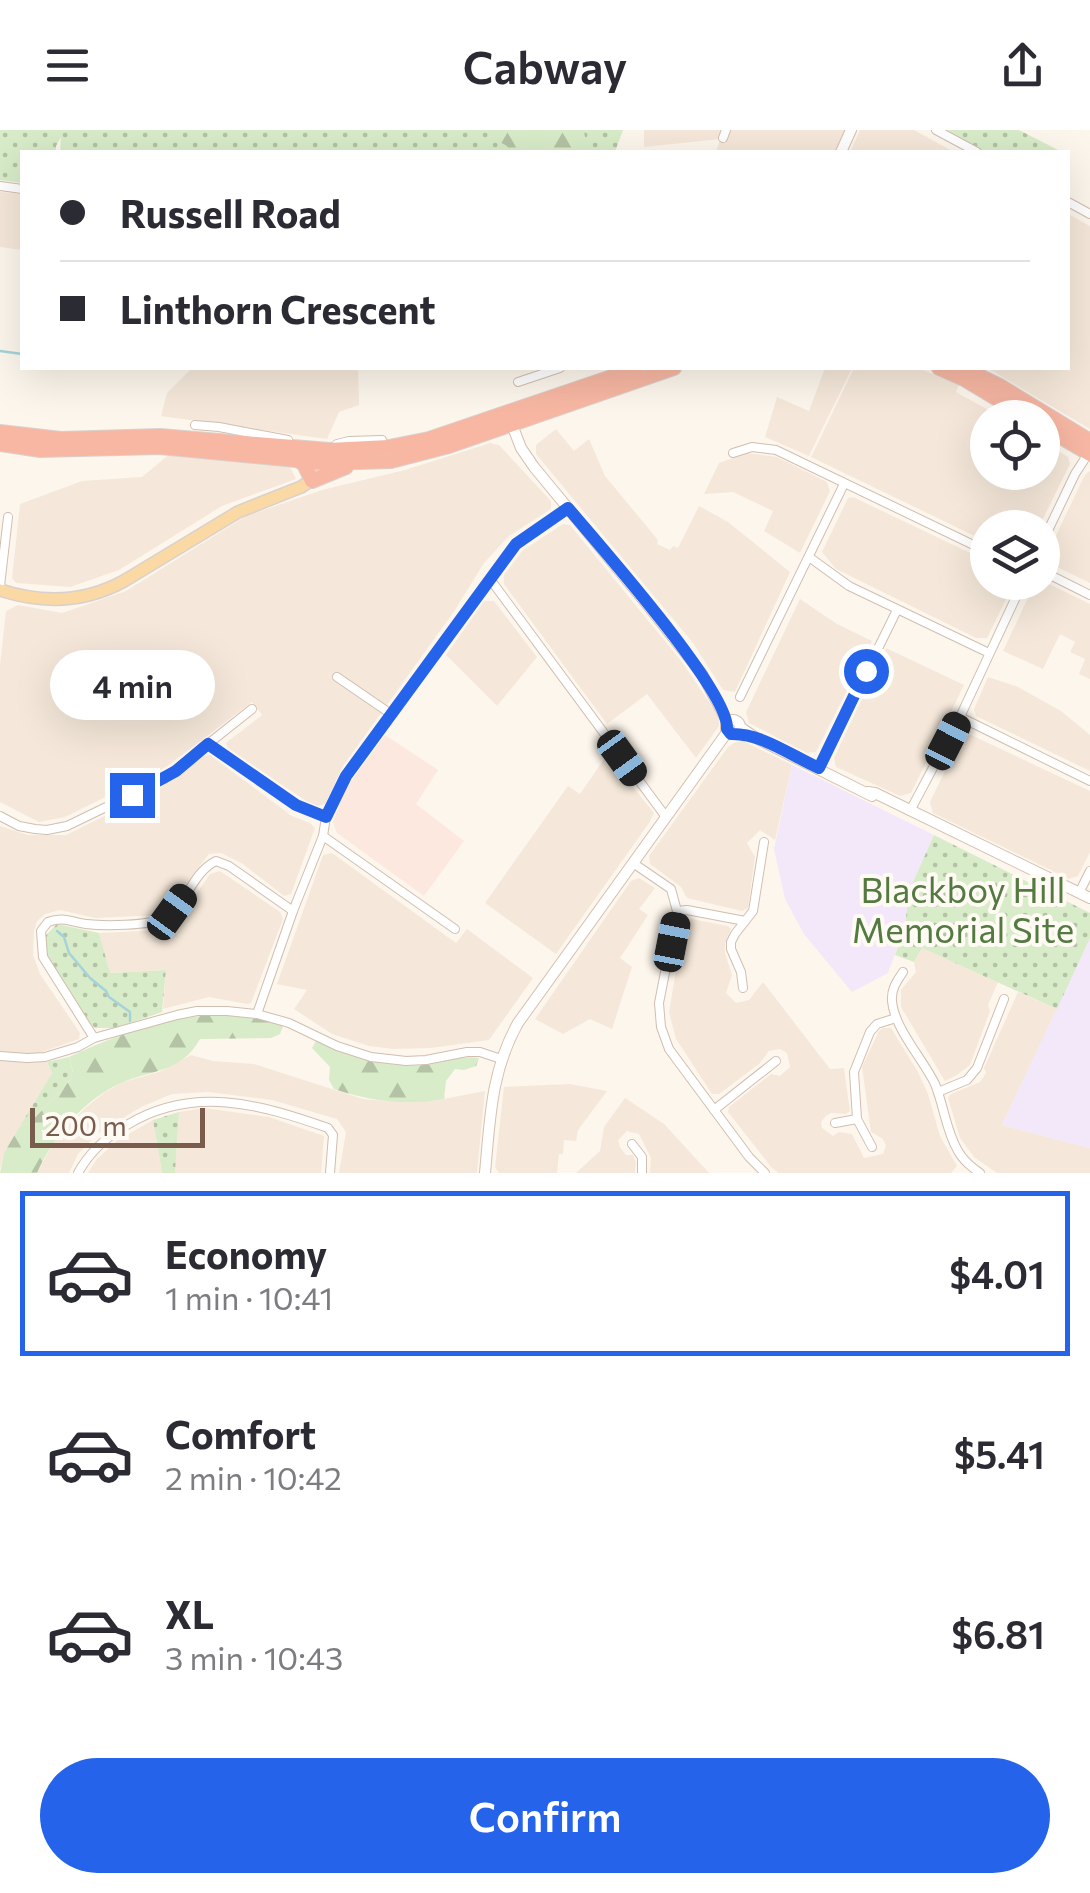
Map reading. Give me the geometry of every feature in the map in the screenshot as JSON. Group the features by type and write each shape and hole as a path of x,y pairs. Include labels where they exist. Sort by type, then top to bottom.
{"highway":[{"path":"0,444 40,450 160,447 298,461 366,454 414,456 509,429 634,370"},
{"path":"509,429 530,418 668,370"},
{"path":"943,370 999,400"},
{"path":"967,370 1000,386 1088,448"},
{"path":"0,432 62,439 160,436 323,456"},
{"path":"1060,435 1088,448"},
{"path":"298,461 304,464 312,481 366,454"}],"main road":[{"path":"509,429 534,467 702,674 730,727 1085,896"},
{"path":"0,588 42,600 89,596 124,581 238,512 312,481 323,456"},
{"path":"485,1173 493,1089 500,1058 518,1022 730,727"}],"street":[{"path":"936,130 973,150"},
{"path":"518,382 554,370"},
{"path":"195,425 219,426 293,442 324,445 348,441 366,454 382,440"},
{"path":"733,453 752,447 776,450 970,544"},
{"path":"1058,510 1088,448"},
{"path":"740,697 844,484"},
{"path":"258,1014 323,836 326,817 346,776 516,544 568,508"},
{"path":"0,588 8,517"},
{"path":"809,557 838,579 989,653"},
{"path":"490,579 666,817"},
{"path":"1060,580 1090,594"},
{"path":"912,813 1015,600"},
{"path":"819,768 897,610"},
{"path":"337,677 391,714"},
{"path":"0,816 35,829 68,826 164,779 252,709"},
{"path":"960,717 1090,781"},
{"path":"208,744 296,805 326,817"},
{"path":"323,836 455,929"},
{"path":"743,988 742,972 731,949 735,934 753,910 764,842"},
{"path":"94,1038 43,958 42,931 48,922 62,918 98,924 162,920 202,870 216,862 229,866 293,911"},
{"path":"633,863 671,890 678,911 659,1003 661,1027 669,1049 764,1173"},
{"path":"1085,896 1090,871"},
{"path":"678,911 746,921"},
{"path":"903,972 894,986 892,999 896,1018 938,1092 966,1170 980,1173"},
{"path":"938,1092 967,1080 977,1068 1004,999"},
{"path":"0,1056 45,1057 94,1038 197,1011 258,1014 371,1057 406,1061 480,1052 500,1058"},
{"path":"872,1146 858,1119 856,1062 877,1024 896,1018"},
{"path":"714,1110 776,1061"},
{"path":"78,1173 99,1144 147,1112 201,1100 260,1108 332,1130 330,1173"},
{"path":"835,1123 858,1119"},
{"path":"632,1144 642,1157 642,1173"}],"shaded area":[{"path":"644,130 847,130 837,150 717,150 720,139 644,147"},
{"path":"860,130 914,130 950,150 851,150"},
{"path":"0,192 20,194 20,250 0,247"},
{"path":"1070,215 1090,226 1090,429 1060,411 1060,400 1041,400 990,370 1070,370"},
{"path":"190,370 358,370 359,405 339,412 327,439 161,416 167,393"},
{"path":"824,370 851,370 809,456 765,437 777,397 809,411"},
{"path":"853,370 923,370 959,385 956,392 970,400 970,490 1057,490 1047,510 970,510 970,534 811,457"},
{"path":"556,429 574,451 589,439 605,476 658,540 657,544 670,550 673,546 678,548 699,506 728,522 790,572 735,692 723,690 693,643 536,454 536,445"},
{"path":"490,443 499,445 551,501 551,509 509,536 484,563 343,766 325,804 318,806 306,801 228,748 226,743 262,715 252,702 166,767 65,817 39,822 0,802 0,665 6,611 18,605 62,613 126,591 246,516 322,490 405,470"},
{"path":"1060,452 1070,464 1060,484"},
{"path":"171,453 290,467 296,479 222,506 119,570 70,587 16,583 12,578 20,504 82,481 142,477"},
{"path":"747,453 777,457 827,482 830,491 800,553 764,531 773,511 733,492 704,494 719,463"},
{"path":"1090,471 1090,583 1060,568 1060,527"},
{"path":"848,498 970,553 970,600 1006,600 987,638 976,638 836,569 822,552"},
{"path":"563,524 570,525 682,662 719,717 719,726 696,758 647,694 607,724 504,584 504,575 522,551"},
{"path":"1060,589 1090,604 1090,679 1079,674 1085,659 1070,652 1075,642 1060,634 1043,669 1003,651 1027,600 1060,600"},
{"path":"800,599 872,641 816,752 807,753 749,723 746,712"},
{"path":"484,601 494,601 537,657 497,706 446,655"},
{"path":"886,648 964,685 911,793 900,796 836,767 834,758"},
{"path":"988,677 1018,687 1061,711 1090,735 1090,771 976,716 974,709"},
{"path":"385,735 438,770 416,804 464,841 424,896 337,833 333,822 347,787"},
{"path":"971,735 1090,791 1090,852 1078,876 1069,879 933,813 930,802 962,736"},
{"path":"743,741 792,765 775,840 760,830 747,843 755,857 748,908 742,911 687,898 681,887 650,864 649,856 728,747"},
{"path":"210,755 292,816 315,828 291,894 284,896 243,864 221,853 209,854 162,915 95,918 60,910 37,921 33,955 40,974 80,1033 79,1039 42,1052 52,1073 4,1153 0,1169 0,826 28,835 66,835 159,789 203,756"},
{"path":"607,755 654,813 556,954 485,903 568,786 580,794"},
{"path":"792,765 934,835 909,891 905,927 888,973 852,992 804,934 785,899 774,849"},
{"path":"332,853 456,943 467,929 533,978 489,1040 431,1048 369,1046 332,1034 294,1009 307,990 277,984 323,855"},
{"path":"220,871 280,912 283,919 251,1003 209,997 163,1009 166,970 109,973 99,933 164,930 182,915 210,874"},
{"path":"639,878 655,888 639,909 648,915 620,958 632,967 612,1029 590,1019 563,1034 535,1019 631,881"},
{"path":"692,919 731,929 725,943 732,975 726,993 736,1003 749,1000 763,982 830,1069 844,1068 850,1111 826,1116 822,1128 833,1136 839,1132 852,1134 864,1158 883,1154 886,1146 883,1139 871,1132 862,1067 879,1031 891,1028 928,1094 940,1136 957,1166 951,1173 779,1173 772,1168 728,1112 729,1107 771,1074 780,1076 790,1067 787,1053 780,1049 769,1051 759,1064 719,1094 712,1094 676,1039 669,1012 684,922"},
{"path":"1090,938 1090,1148 1002,1125"},
{"path":"922,948 998,982 970,1065 945,1081 901,1007 901,990 916,972 914,962"},
{"path":"1018,992 1057,1009 1002,1125 1090,1148 1090,1173 997,1173 974,1157 960,1138 948,1098 980,1082 986,1073 984,1068"},
{"path":"191,1055 254,1064 363,1099 433,1101 485,1091 477,1173 339,1173 346,1132 337,1119 272,1100 208,1092 172,1094 141,1107 97,1134 78,1154 69,1173 37,1173 55,1140 105,1092"},
{"path":"570,1084 607,1091 578,1130 576,1141 564,1140 557,1173 499,1173 495,1167 504,1087"},
{"path":"625,1098 664,1124 709,1173 650,1173 651,1158 639,1134 627,1131 618,1140 626,1155 633,1155 635,1173 576,1173 600,1151 604,1127"},
{"path":"204,1108 269,1117 324,1136 321,1173 175,1173 179,1112"},
{"path":"153,1120 162,1173 88,1173 118,1140"}],"green space":[{"path":"0,130 623,130 616,150 60,150 61,137 56,150 20,150 20,183 0,180"},
{"path":"594,130 584,132 588,150 510,150 498,141 501,133"},
{"path":"946,130 1019,130 1058,150 981,150"},
{"name":"Blackboy Hill Memorial Site","path":"934,835 1090,913 1090,938 1057,1009 922,948 914,962 895,955 905,927 909,891"},
{"path":"57,924 99,933 110,973 166,970 162,1012 116,1028 95,1028 48,959 44,937"},
{"path":"227,1014 283,1026 280,1034 271,1038 200,1039 175,1064 121,1083 82,1109 61,1133 37,1173 0,1173 4,1153 20,1126 31,1122 70,1080 73,1072 69,1057 146,1027"},
{"path":"317,1039 358,1057 387,1064 479,1058 476,1066 455,1069 446,1081 444,1099 388,1101 334,1089 329,1080 330,1067 312,1048"},
{"path":"69,1057 73,1073 70,1080 31,1122 20,1126 52,1073 47,1062"},
{"path":"179,1112 175,1173 162,1173 153,1120"}],"waterway":[{"path":"0,351 20,354"},
{"path":"57,931 90,978 130,1012 130,1021"}],"route":[{"path":"132,795 176,771 208,744 296,805 326,817 346,776 516,544 568,508 702,674 724,711 731,734 756,738 819,768 866,671"}]}
